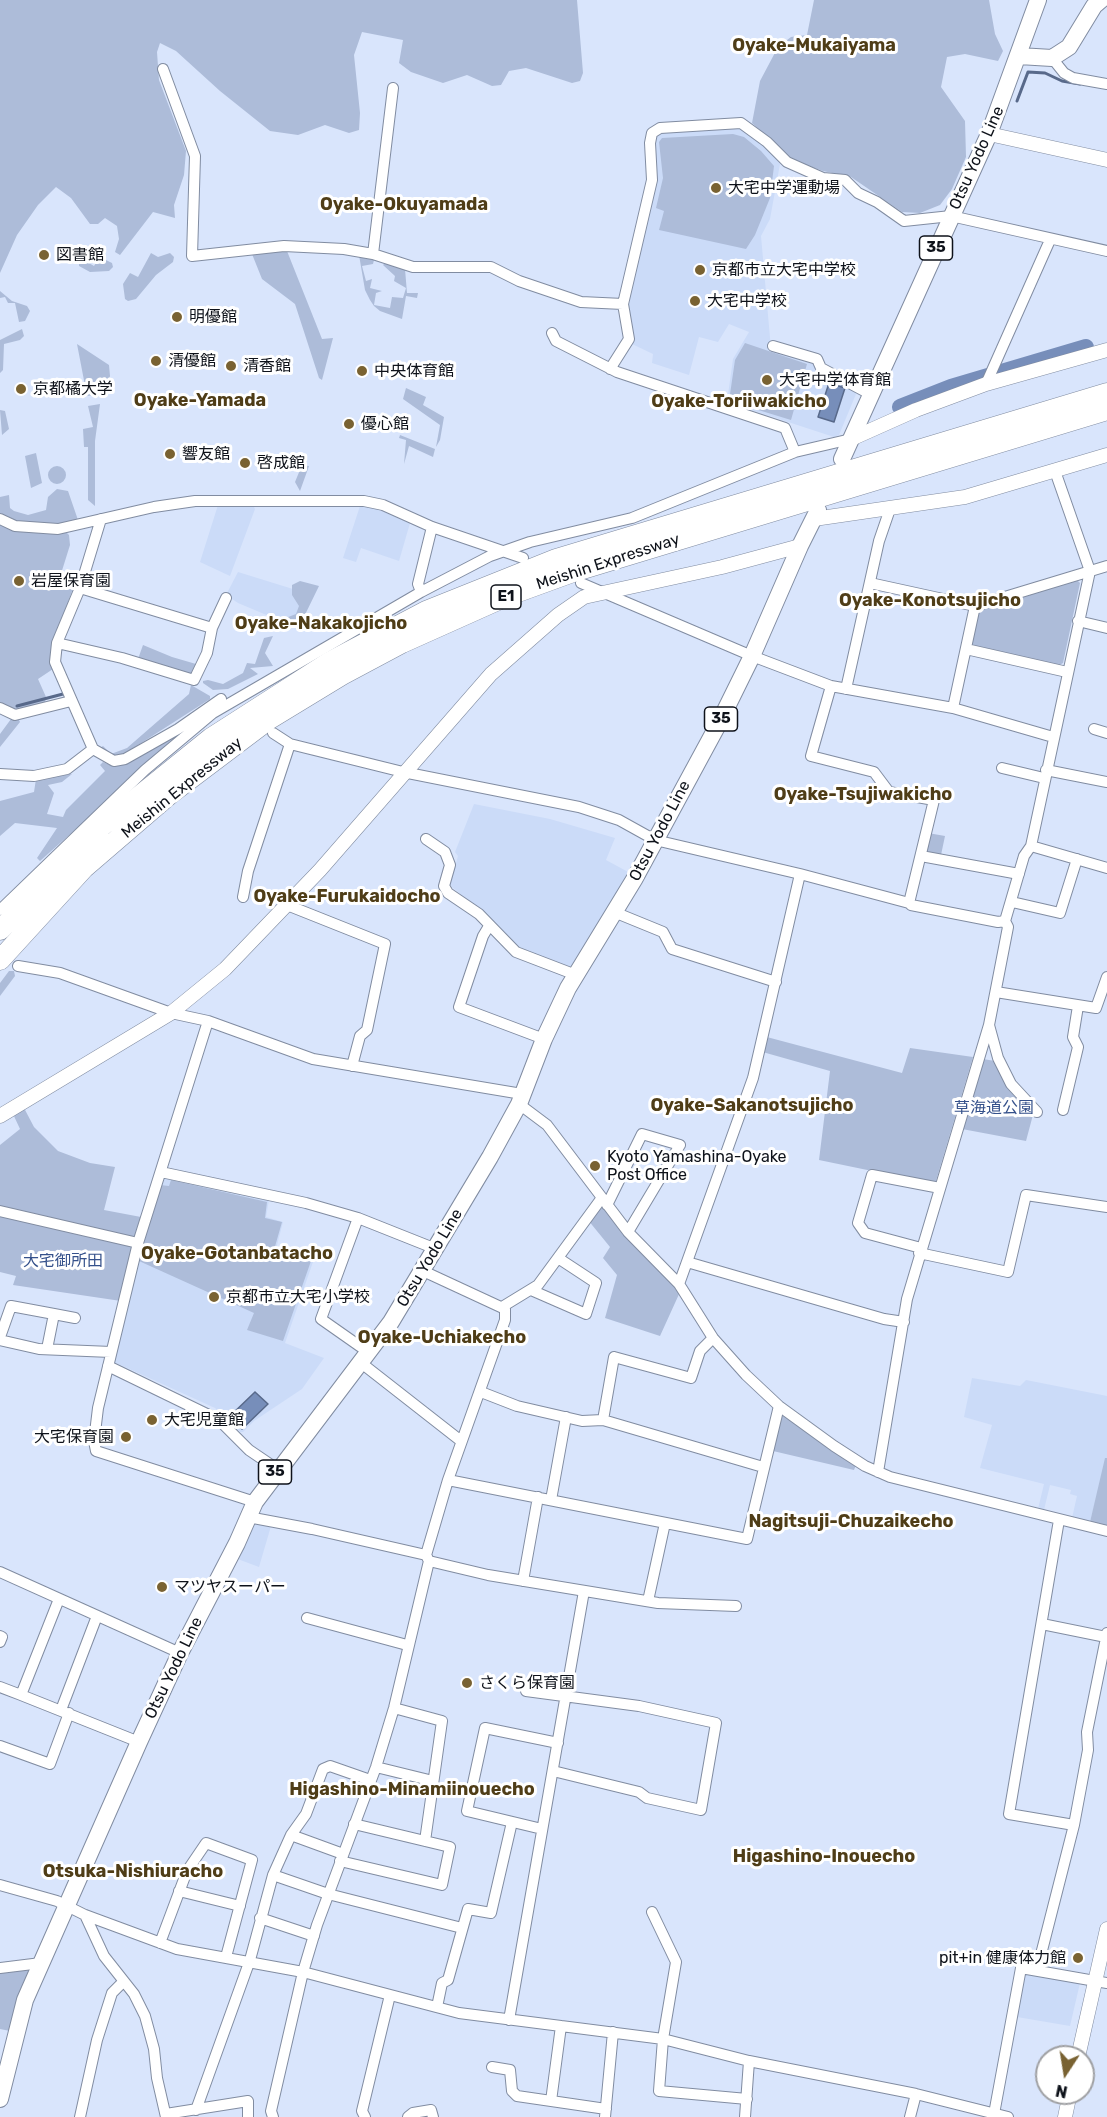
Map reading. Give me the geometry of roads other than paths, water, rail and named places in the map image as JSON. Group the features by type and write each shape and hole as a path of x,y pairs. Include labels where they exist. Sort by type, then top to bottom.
{"highway":[{"name":"Meishin Expressway","path":"0,930 102,826 212,738 331,661 426,611 556,559 1107,393"},
{"name":"Meishin Expressway","path":"9,963 84,868 170,794 268,720 342,675 402,643 507,596 573,572 1107,410"}],"main road":[{"name":"Otsu Yodo Line","path":"842,459 989,134 1038,0"},
{"path":"1019,56 1052,58 1069,48 1094,6 1101,0"},
{"name":"Otsu Yodo Line","path":"0,2099 25,2000 180,1653 251,1510 277,1469 364,1357 436,1250 520,1099 544,1039 576,975 654,840 753,656 800,546 816,515"}],"street":[{"path":"1052,58 1064,73 1072,78 1107,84"},
{"path":"163,69 195,156 192,256 284,246 344,249 373,254 413,267 491,267 519,281 581,302 623,304"},
{"path":"373,254 393,88"},
{"path":"610,369 629,339 623,304 651,180 652,133 660,128 741,123 767,142 787,162 823,178 845,180 858,193 877,201 898,218 912,221 951,216 1107,251"},
{"path":"989,134 1107,160"},
{"path":"986,384 1050,240"},
{"path":"552,333 556,341 610,369 784,428 795,452"},
{"path":"773,346 817,360 821,368 870,394"},
{"path":"101,519 80,588 57,643 55,662 93,749 114,762 125,759 421,592 504,551 530,542 632,518 795,452 851,439 916,410 986,384 1071,355 1107,351"},
{"path":"816,515 890,509 965,497 1107,454"},
{"path":"878,1472 906,1299 989,1025 1008,927 1005,921 1024,856 1031,846 1090,571 1055,471"},
{"path":"0,519 15,526 35,530 58,529 154,507 195,501 364,501 383,505 432,527 523,558"},
{"path":"846,689 879,542 890,509"},
{"path":"421,592 418,584 432,527"},
{"path":"0,1116 171,1013 247,950 491,674 531,636 584,597 722,567 800,546"},
{"path":"870,583 975,606 1107,566"},
{"path":"581,584 831,686 953,708 1053,737"},
{"path":"80,588 212,628"},
{"path":"57,643 122,658 194,680 207,653 212,628 226,598"},
{"path":"953,708 975,606"},
{"path":"1078,621 1107,628"},
{"path":"966,649 1067,672"},
{"path":"831,686 811,756 874,772 889,792 934,800 909,903"},
{"path":"0,910 145,770 225,701"},
{"path":"0,708 15,715 71,702"},
{"path":"1094,729 1107,733"},
{"path":"273,733 290,744 403,772 579,807 619,820 654,840 800,874 909,903 911,906 998,922 1005,921"},
{"path":"243,897 248,871 290,744"},
{"path":"0,774 34,776 67,769 93,749"},
{"path":"1002,768 1107,782"},
{"path":"426,839 445,852 450,865 444,886 448,893 479,914 516,952 576,975"},
{"path":"1031,846 1107,868"},
{"path":"921,856 1019,874"},
{"path":"1012,902 1059,913 1077,859"},
{"path":"679,1284 753,1078 800,874"},
{"path":"287,905 385,944 367,1030 360,1036 352,1066"},
{"path":"614,912 663,932 672,949 776,982"},
{"path":"489,926 483,936 459,1007 544,1039"},
{"path":"9,963 60,973 171,1013 207,1021 295,1053 520,1099 547,1125 628,1232 679,1284 713,1338 746,1376 779,1406 857,1461 890,1477 1107,1531"},
{"path":"996,992 1102,1009 1107,977"},
{"path":"1063,1110 1077,1047 1073,1037 1078,1006"},
{"path":"207,1021 138,1243 98,1408 94,1441 96,1451 251,1510 312,1529 428,1558 523,1581 648,1601 736,1606"},
{"path":"989,1025 998,1058 1011,1083 1037,1112"},
{"path":"502,1307 531,1290 604,1202 642,1134 680,1145 628,1232"},
{"path":"161,1172 306,1203 358,1218 436,1250"},
{"path":"940,1188 872,1175 858,1223 865,1233 920,1251 1008,1272 1026,1195 1107,1208"},
{"path":"0,1211 138,1243"},
{"path":"358,1218 321,1319 461,1441"},
{"path":"531,1290 586,1314 596,1283 558,1258"},
{"path":"687,1262 884,1319 904,1322"},
{"path":"273,2117 271,2111 303,1972 341,1857 376,1767 394,1708 407,1644 448,1480 506,1320 505,1309 502,1307 423,1270"},
{"path":"75,1318 11,1306 0,1338 48,1349 111,1352"},
{"path":"48,1349 54,1314"},
{"path":"603,1420 615,1357 691,1378 700,1351 713,1338"},
{"path":"108,1366 219,1420 249,1450 277,1469"},
{"path":"481,1392 517,1406 582,1421 603,1420 763,1467"},
{"path":"448,1480 747,1539 779,1406"},
{"path":"551,1500 566,1417"},
{"path":"523,1581 538,1497"},
{"path":"1059,1520 1009,1814 1074,1825"},
{"path":"648,1601 665,1523"},
{"path":"0,1572 180,1653"},
{"path":"509,2020 584,1591"},
{"path":"21,1695 59,1599"},
{"path":"0,1746 50,1764 97,1616"},
{"path":"308,1618 407,1644"},
{"path":"1037,1970 1074,1825 1088,1750 1087,1732 1102,1675 1107,1635 1042,1624"},
{"path":"0,1636 0,1642"},
{"path":"0,1687 139,1742"},
{"path":"526,1691 639,1706 716,1723 701,1810 646,1798 639,1792 553,1771"},
{"path":"394,1708 442,1721 425,1841"},
{"path":"542,1828 467,1811 485,1728 558,1743"},
{"path":"196,2109 250,1960 273,1875 291,1835 306,1814 323,1769 330,1766 370,1780"},
{"path":"376,1767 433,1781"},
{"path":"437,2007 442,1983 447,1980 468,1909 491,1913 512,1821"},
{"path":"291,1835 341,1857 442,1885 450,1847 354,1824"},
{"path":"160,1943 186,1871 206,1843 252,1860 226,1957"},
{"path":"273,1875 328,1894 462,1928"},
{"path":"0,1885 57,1901 86,1915 160,1943 303,1972 459,2013 663,2039 749,2061 916,2094 1008,2117"},
{"path":"179,1891 240,1906"},
{"path":"652,1912 676,1962 663,2039 659,2091 747,2099"},
{"path":"86,1915 104,1956 134,1994 145,2016 154,2049 157,2078 166,2116 248,2101 248,2117"},
{"path":"260,1918 314,1936"},
{"path":"1082,2045 1101,1982 1107,1929"},
{"path":"0,1968 41,1963"},
{"path":"994,2114 1021,1968 1101,1982"},
{"path":"80,2117 100,2031 112,1993 123,1982"},
{"path":"365,2117 362,2111 390,1995"},
{"path":"551,2101 561,2026"},
{"path":"492,2067 510,2070 512,2091 517,2096 606,2113 614,2032"},
{"path":"746,2117 749,2061"},
{"path":"910,2117 916,2094"},
{"path":"408,2117 413,2113 431,2110 433,2117"}],"waterway":[{"path":"1017,101 1028,72 1045,73 1062,81 1080,84"},
{"path":"900,407 951,387 1086,347"},
{"path":"17,706 63,694"}],"place":[{"name":"大宅中学運動場","path":"716,188"},
{"name":"図書館","path":"44,255"},
{"name":"京都市立大宅中学校","path":"700,270"},
{"name":"大宅中学校","path":"695,301"},
{"name":"明優館","path":"177,317"},
{"name":"清優館","path":"156,361"},
{"name":"清香館","path":"231,366"},
{"name":"中央体育館","path":"362,371"},
{"name":"大宅中学体育館","path":"767,380"},
{"name":"京都橘大学","path":"21,389"},
{"name":"優心館","path":"349,424"},
{"name":"響友館","path":"170,454"},
{"name":"啓成館","path":"245,463"},
{"name":"岩屋保育園","path":"19,581"},
{"name":"Kyoto Yamashina-Oyake Post Office","path":"595,1166"},
{"name":"京都市立大宅小学校","path":"214,1297"},
{"name":"大宅児童館","path":"152,1420"},
{"name":"大宅保育園","path":"126,1437"},
{"name":"マツヤスーパー","path":"162,1587"},
{"name":"さくら保育園","path":"467,1683"},
{"name":"pit+in 健康体力館","path":"1078,1958"}],"district":[{"name":"Oyake-Mukaiyama","path":"814,46"},
{"name":"Oyake-Okuyamada","path":"404,205"},
{"name":"Oyake-Yamada","path":"200,401"},
{"name":"Oyake-Toriiwakicho","path":"739,402"},
{"name":"Oyake-Konotsujicho","path":"930,601"},
{"name":"Oyake-Nakakojicho","path":"321,624"},
{"name":"Oyake-Tsujiwakicho","path":"863,795"},
{"name":"Oyake-Furukaidocho","path":"347,897"},
{"name":"Oyake-Sakanotsujicho","path":"752,1106"},
{"name":"Oyake-Gotanbatacho","path":"237,1254"},
{"name":"Oyake-Uchiakecho","path":"442,1338"},
{"name":"Nagitsuji-Chuzaikecho","path":"851,1522"},
{"name":"Higashino-Minamiinouecho","path":"412,1790"},
{"name":"Higashino-Inouecho","path":"824,1857"},
{"name":"Otsuka-Nishiuracho","path":"133,1872"}],"park label":[{"name":"草海道公園","path":"994,1108"},
{"name":"大宅御所田","path":"63,1261"}]}
